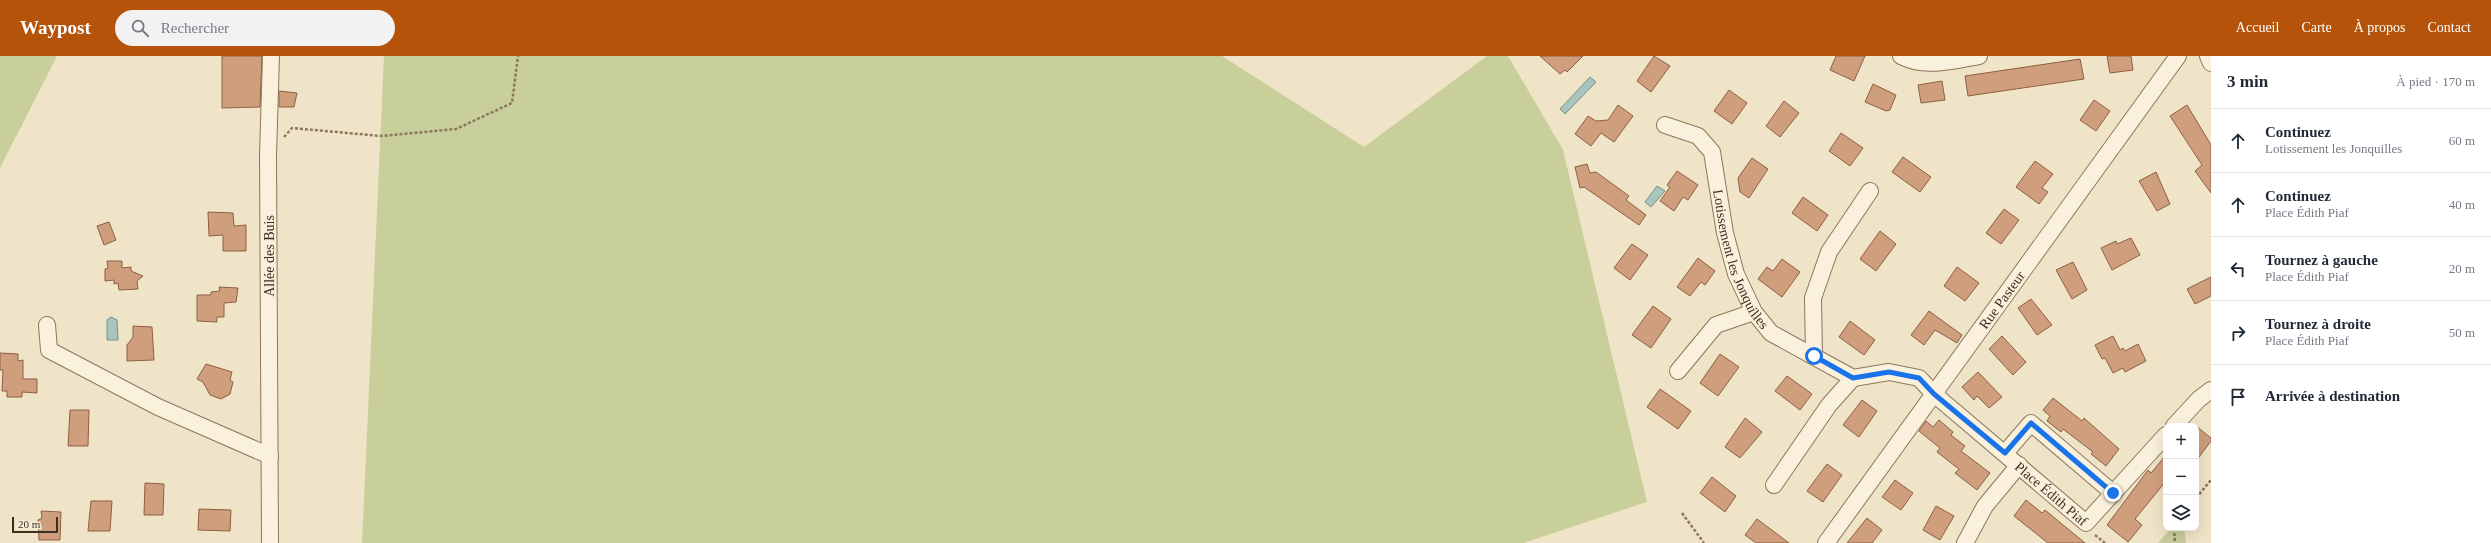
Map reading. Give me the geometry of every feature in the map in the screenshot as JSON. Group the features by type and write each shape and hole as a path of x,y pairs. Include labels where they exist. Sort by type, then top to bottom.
{"street":[{"name":"Allée des Buis","path":"270,543 268,155 271,56"},
{"path":"1901,56 1910,61 1934,64 1979,56"},
{"name":"Rue Pasteur","path":"1826,543 2178,56"},
{"path":"2208,56 2211,63"},
{"name":"Lotissement les Jonquilles","path":"1665,125 1698,136 1712,152 1725,233 1736,274 1754,312 1771,333 1853,378"},
{"path":"1814,356 1813,298 1828,252 1870,191"},
{"path":"1678,371 1716,325 1754,312"},
{"path":"47,325 49,350 158,407 270,456"},
{"path":"1774,485 1829,406 1853,378 1889,372 1919,378 1934,394"},
{"name":"Place Édith Piaf","path":"1934,394 2086,523 2163,438"},
{"path":"2177,423 2207,397"},
{"name":"Place Édith Piaf","path":"2005,453 2031,423 2113,493"},
{"path":"1965,543 1986,506 2019,465"}],"path":[{"path":"268,155 292,128 381,136 456,129 512,103 518,56"},
{"path":"2198,495 2211,480"},
{"path":"1682,513 1704,543"},
{"path":"2174,531 2175,543"}],"green space":[{"path":"0,56 57,56 0,168"},
{"path":"384,56 1222,56 1364,147 1487,56 1508,56 1563,150 1647,502 1524,543 362,543"},
{"path":"2168,531 2184,531 2186,543 2158,543"}],"water":[{"path":"1590,77 1596,82 1565,114 1560,109"},
{"path":"1657,186 1665,191 1651,207 1645,202"},
{"path":"111,317 117,320 118,340 107,340 107,320"}],"building":[{"path":"222,56 262,56 260,107 222,108"},
{"path":"1540,56 1583,56 1567,72 1565,70 1560,74"},
{"path":"1654,56 1670,66 1651,92 1637,81"},
{"path":"1836,56 1865,56 1854,81 1830,70"},
{"path":"2107,56 2131,56 2133,70 2110,73"},
{"path":"2080,59 2084,79 1968,96 1965,76"},
{"path":"1942,81 1945,100 1921,103 1918,85"},
{"path":"1873,84 1896,95 1890,110 1886,111 1865,102"},
{"path":"1729,90 1747,103 1732,124 1714,111"},
{"path":"279,91 297,93 294,107 279,107"},
{"path":"2094,100 2110,111 2096,131 2080,120"},
{"path":"1784,101 1799,113 1780,137 1766,126"},
{"path":"1618,105 1633,116 1614,142 1601,133 1591,146 1575,134 1588,116 1596,121 1608,120"},
{"path":"2187,105 2211,145 2211,193 2195,171 2202,165 2170,116"},
{"path":"1841,133 1863,148 1850,166 1829,151"},
{"path":"1903,157 1931,177 1920,192 1892,172"},
{"path":"1752,158 1768,169 1749,198 1740,192 1738,178"},
{"path":"2035,161 2053,174 2042,188 2048,192 2039,204 2016,187"},
{"path":"1587,164 1590,173 1596,172 1629,196 1626,200 1646,215 1639,225 1584,187 1580,188 1575,167"},
{"path":"1677,171 1698,185 1688,200 1683,197 1674,211 1660,201 1670,187 1667,185"},
{"path":"2156,172 2170,204 2157,211 2139,181"},
{"path":"1803,197 1828,215 1817,231 1792,213"},
{"path":"2004,209 2019,220 2001,244 1986,233"},
{"path":"208,212 233,213 234,226 246,225 246,251 223,251 223,235 209,236"},
{"path":"109,222 116,240 104,245 97,226"},
{"path":"1880,231 1896,244 1876,271 1860,259"},
{"path":"2131,238 2140,255 2112,270 2101,248 2116,241 2117,244"},
{"path":"1632,244 1648,255 1630,280 1614,268"},
{"path":"1698,258 1715,271 1705,285 1701,282 1690,296 1677,287"},
{"path":"1782,259 1800,272 1782,297 1758,279 1767,267 1773,271"},
{"path":"107,261 122,261 122,268 131,267 131,271 143,276 137,281 138,289 119,290 118,283 114,284 114,280 105,281 105,269 108,268"},
{"path":"2073,262 2087,290 2072,299 2056,270"},
{"path":"1957,267 1979,283 1965,301 1944,286"},
{"path":"2211,277 2211,296 2195,304 2187,289"},
{"path":"219,287 238,288 236,302 224,303 224,317 217,317 217,322 197,321 197,295 211,295 211,292 220,291"},
{"path":"2031,299 2052,325 2037,335 2018,308"},
{"path":"1653,306 1671,319 1651,348 1632,335"},
{"path":"1929,311 1962,335 1957,343 1935,330 1924,345 1911,335"},
{"path":"1850,321 1875,340 1864,355 1839,337"},
{"path":"133,326 152,327 154,360 127,361 127,345 133,337"},
{"path":"2002,336 2026,362 2013,375 1989,349"},
{"path":"2113,336 2120,350 2123,348 2125,351 2138,344 2146,361 2125,372 2123,368 2113,373 2105,358 2102,359 2095,345"},
{"path":"0,353 18,354 18,361 23,360 23,379 37,379 37,393 22,392 22,397 7,397 7,391 2,391 3,370 0,370"},
{"path":"1720,354 1739,367 1718,396 1700,383"},
{"path":"206,364 232,372 230,380 233,382 230,394 221,399 210,395 203,382 197,379"},
{"path":"1978,372 2002,397 1989,408 1977,396 1974,400 1962,387"},
{"path":"1787,376 1812,394 1800,410 1775,391"},
{"path":"1660,389 1691,411 1678,429 1647,407"},
{"path":"2053,398 2082,421 2084,418 2119,449 2106,466 2091,454 2093,452 2063,429 2061,432 2047,421 2050,416 2043,410"},
{"path":"1862,400 1877,411 1859,437 1843,425"},
{"path":"70,410 89,410 88,446 68,446"},
{"path":"1745,418 1762,432 1740,458 1725,447"},
{"path":"1939,420 1953,432 1951,435 1965,446 1961,451 1990,473 1977,490 1955,473 1959,469 1937,452 1940,448 1919,431 1926,421 1933,427"},
{"path":"2199,428 2211,438 2211,441 2199,457"},
{"path":"2163,459 2163,485 2135,519 2142,525 2128,542 2107,525 2148,470 2151,473"},
{"path":"1827,464 1842,475 1823,502 1807,491"},
{"path":"1712,477 1736,496 1725,512 1700,493"},
{"path":"1895,480 1913,493 1901,510 1882,497"},
{"path":"145,483 164,484 163,515 144,515"},
{"path":"2026,500 2042,513 2045,510 2085,543 2048,543 2014,516"},
{"path":"91,501 112,501 110,531 88,531"},
{"path":"1936,506 1954,516 1940,540 1923,530"},
{"path":"199,509 231,510 230,531 198,530"},
{"path":"41,511 61,512 60,540 39,540 38,520 42,518"},
{"path":"1867,518 1882,530 1872,543 1847,543"},
{"path":"1757,519 1789,543 1756,543 1745,535"}],"route":[{"path":"1814,356 1853,378 1889,372 1919,378 1934,394 2005,453 2031,423 2113,493"}]}
